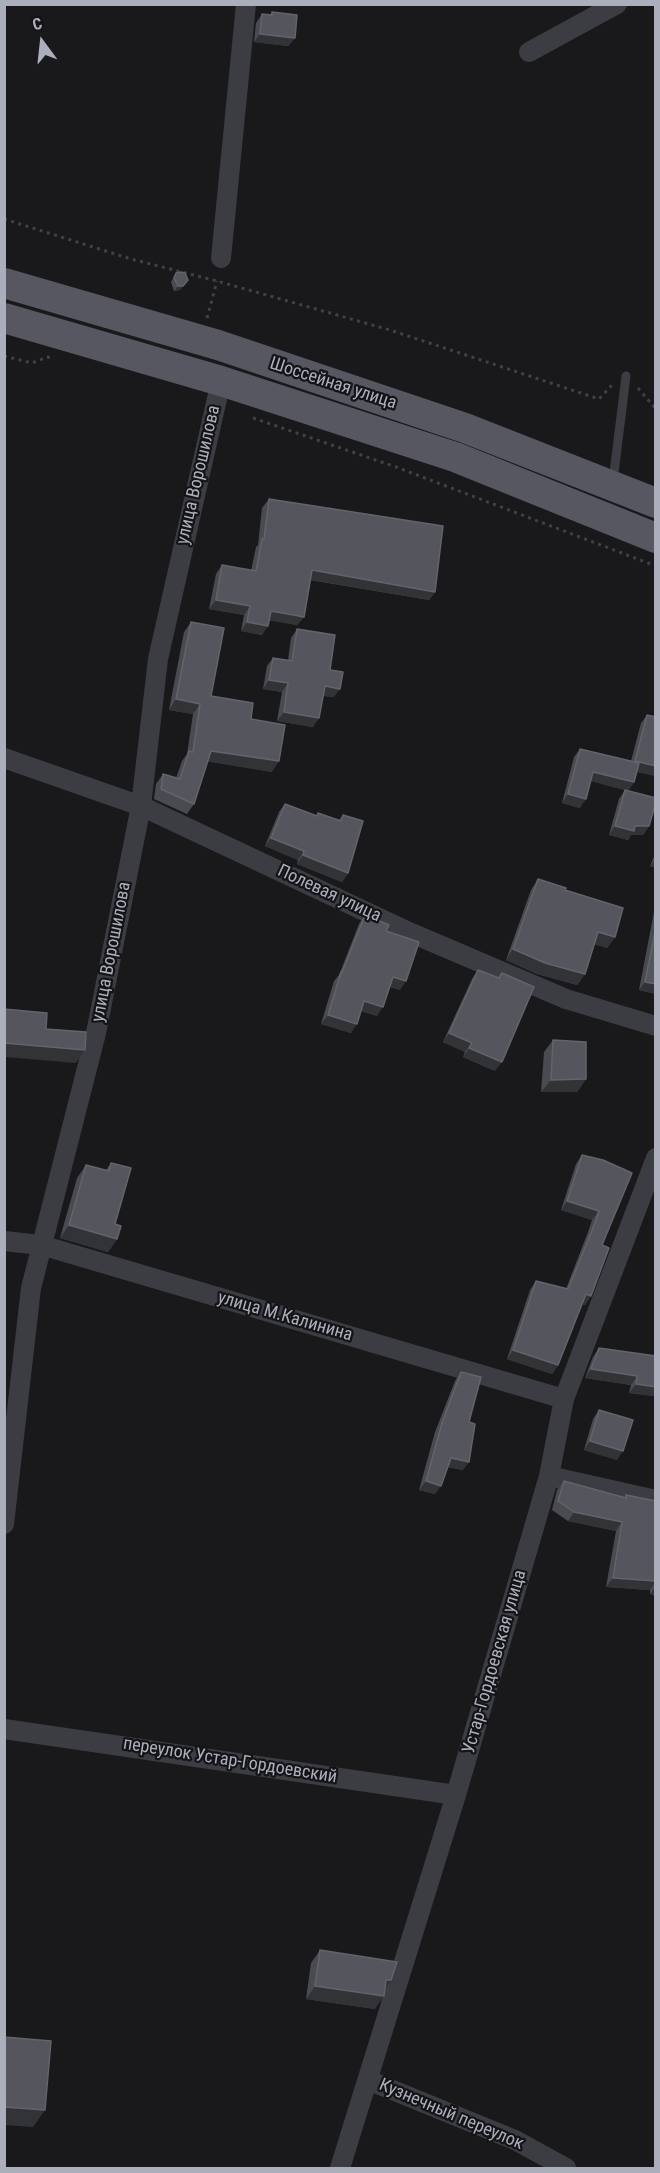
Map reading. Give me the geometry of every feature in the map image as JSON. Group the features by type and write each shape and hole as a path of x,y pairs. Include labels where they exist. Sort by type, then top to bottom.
{"main road":[{"name":"Шоссейная улица","path":"4,283 240,353 465,428 656,503"},
{"name":"Шоссейная улица","path":"4,318 218,393 454,457 656,538"}],"street":[{"path":"221,258 246,4"},
{"path":"529,52 617,4"},
{"name":"улица Ворошилова","path":"4,1524 31,1288 96,1033 141,806 158,659 218,393"},
{"name":"Полевая улица","path":"4,758 141,806 430,941 566,999 656,1026"},
{"name":"Устар-Гордоевская улица","path":"340,2169 456,1795 549,1476 564,1398 656,1158"},
{"name":"улица М.Калинина","path":"4,1241 41,1245 564,1398"},
{"path":"549,1476 656,1500"},
{"name":"переулок Устар-Гордоевский","path":"4,1729 456,1795"},
{"name":"Кузнечный переулок","path":"368,2080 515,2140 566,2169"}],"lane":[{"path":"613,486 626,376"}],"path":[{"path":"4,219 131,259 390,330 599,399 616,381 620,373 632,378 632,382 656,409"},
{"path":"206,322 217,281"},
{"path":"4,356 32,363 47,357 57,359"},
{"path":"218,393 396,467 656,566"}],"building":[{"path":"272,12 297,15 295,38 260,34 262,14 272,15"},
{"path":"176,273 185,273 188,280 183,286 178,286 174,278"},
{"path":"269,499 443,526 435,592 312,570 304,617 271,611 268,626 247,622 250,606 216,600 222,565 256,571 262,539 264,539"},
{"path":"191,622 224,628 211,696 253,703 251,719 285,725 279,761 211,751 194,804 161,789 163,774 180,779 189,751 193,752 200,704 176,699"},
{"path":"297,629 335,635 330,670 343,672 340,689 325,686 319,718 284,712 288,683 269,680 273,658 292,661"},
{"path":"647,715 656,717 656,766 635,761"},
{"path":"580,749 639,763 634,782 593,772 586,799 568,794"},
{"path":"625,790 656,798 649,826 635,826 634,831 615,826"},
{"path":"285,804 317,816 318,813 341,821 343,815 363,821 348,873 303,855 304,851 271,838"},
{"path":"538,879 623,908 615,937 598,932 585,974 545,963 513,949"},
{"path":"365,915 389,925 386,931 419,942 406,981 393,977 383,1007 364,1001 357,1024 328,1015 341,972"},
{"path":"656,927 656,984 645,982"},
{"path":"478,970 499,978 502,973 534,987 502,1062 469,1048 472,1043 449,1033"},
{"path":"4,1009 47,1013 46,1029 86,1032 85,1050 4,1043"},
{"path":"553,1040 586,1042 586,1079 551,1080"},
{"path":"582,1155 603,1160 632,1173 602,1245 609,1248 591,1296 586,1294 558,1365 513,1350 536,1281 568,1289 595,1223 599,1211 567,1201"},
{"path":"111,1163 131,1168 115,1224 121,1226 117,1239 69,1225 86,1165 109,1171"},
{"path":"599,1348 656,1356 656,1387 636,1384 637,1376 591,1369"},
{"path":"461,1372 481,1377 469,1422 475,1424 469,1462 451,1458 441,1486 426,1481 442,1423"},
{"path":"599,1410 633,1420 623,1451 590,1441"},
{"path":"564,1481 626,1498 626,1495 656,1501 656,1581 613,1578 622,1522 574,1512 558,1501"},
{"path":"320,1950 397,1962 391,1980 386,1980 384,1996 315,1986"},
{"path":"4,2037 51,2041 45,2110 4,2107"}]}
